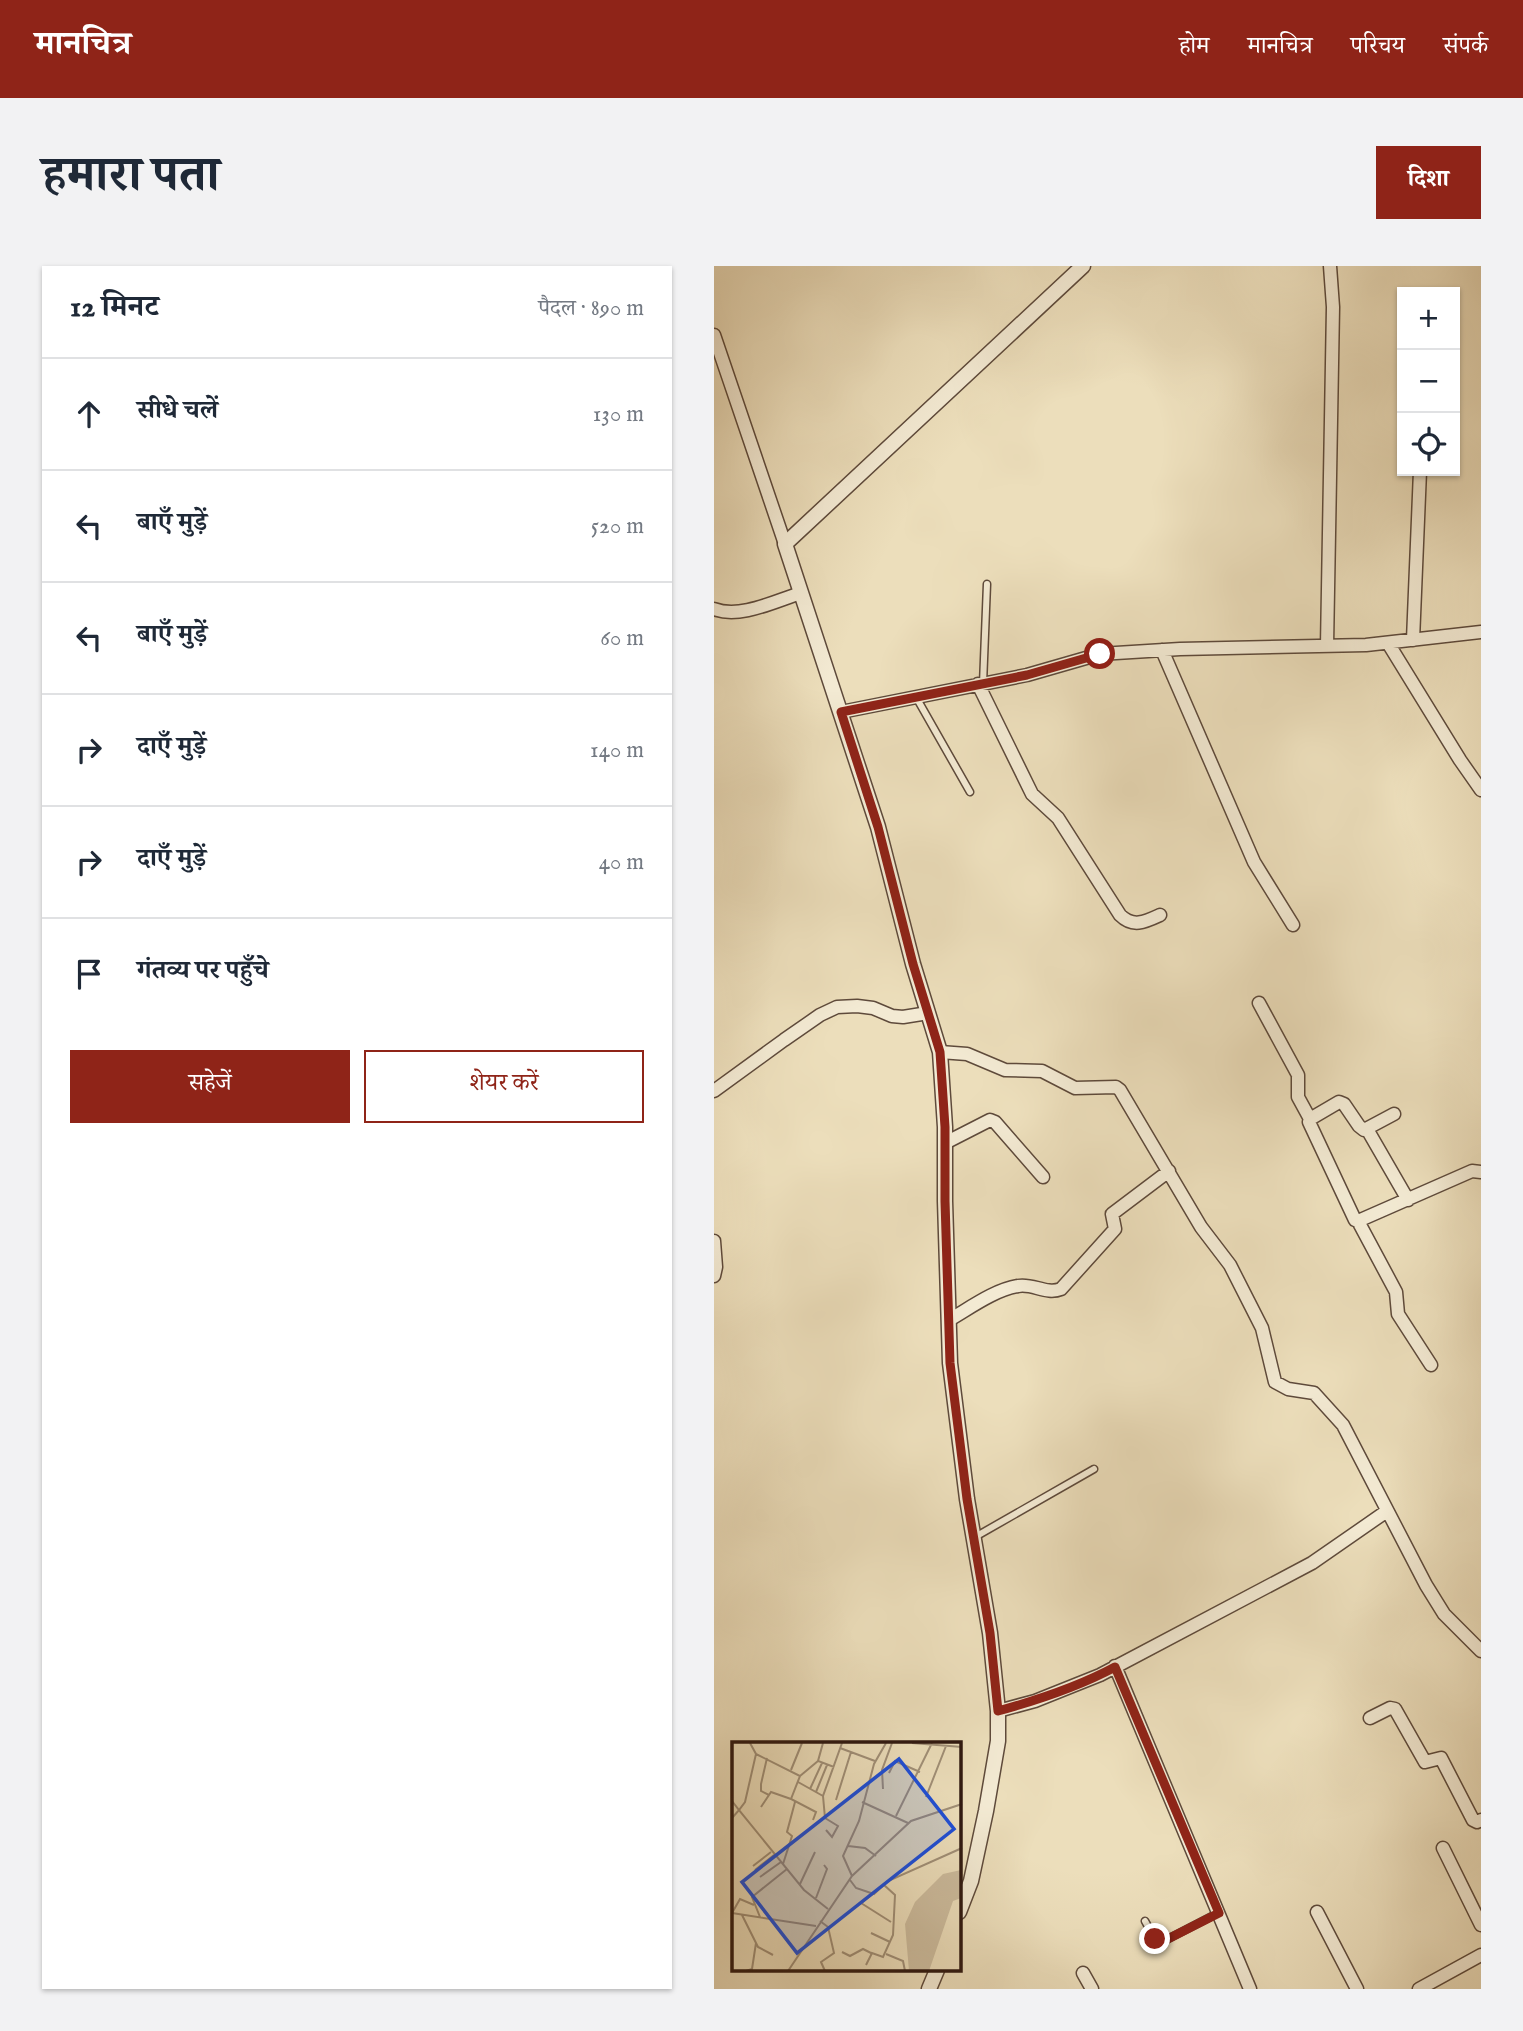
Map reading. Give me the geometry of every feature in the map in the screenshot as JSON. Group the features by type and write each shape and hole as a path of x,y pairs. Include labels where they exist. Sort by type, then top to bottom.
{"street":[{"path":"785,544 1083,266"},
{"path":"1327,646 1332,307 1330,266"},
{"path":"714,335 878,827 913,964 940,1052 950,1363 956,1423 990,1633 998,1711 998,1741 986,1811 971,1881 961,1907"},
{"path":"1413,640 1420,476"},
{"path":"714,609 740,612 801,593"},
{"path":"841,712 1027,675 1100,654 1388,643 1481,632"},
{"path":"1388,643 1481,790"},
{"path":"1162,650 1254,862 1293,925"},
{"path":"981,684 1032,794 1058,818 1120,915 1125,920 1137,923 1160,915"},
{"path":"1259,1003 1298,1075 1298,1097 1354,1218 1396,1292 1398,1314 1431,1365"},
{"path":"714,1091 811,1021 837,1007 873,1008 892,1016 903,1017 928,1013"},
{"path":"940,1052 967,1054 1005,1070 1042,1071 1075,1088 1119,1088 1201,1227 1230,1265 1262,1328 1275,1382 1288,1389 1314,1393 1343,1425 1426,1585 1444,1614 1481,1651"},
{"path":"1310,1119 1342,1102 1361,1128 1367,1129 1394,1114"},
{"path":"945,1143 990,1120 995,1122 1042,1177"},
{"path":"1367,1129 1408,1200"},
{"path":"949,1320 986,1299 1018,1286 1050,1292 1061,1289 1115,1229 1112,1214 1169,1171"},
{"path":"1358,1222 1472,1171 1481,1172"},
{"path":"714,1241 714,1276"},
{"path":"998,1711 1045,1697 1100,1675 1312,1563 1387,1511"},
{"path":"1115,1667 1250,1989"},
{"path":"1370,1718 1390,1708 1395,1709 1425,1762 1441,1758 1473,1821 1481,1820"},
{"path":"1443,1848 1481,1925"},
{"path":"1317,1912 1357,1989"},
{"path":"1419,1989 1481,1955"},
{"path":"929,1989 936,1972"},
{"path":"1083,1973 1091,1989"}],"lane":[{"path":"981,684 987,584"},
{"path":"916,697 970,792"},
{"path":"974,1538 1094,1469"},
{"path":"1145,1921 1160,1943 1219,1913"}],"route":[{"path":"1100,654 1027,675 841,712 878,827 913,964 940,1052 945,1127 950,1363 967,1499 990,1633 998,1711 1035,1701 1115,1667 1219,1913 1160,1943 1155,1939"}]}
